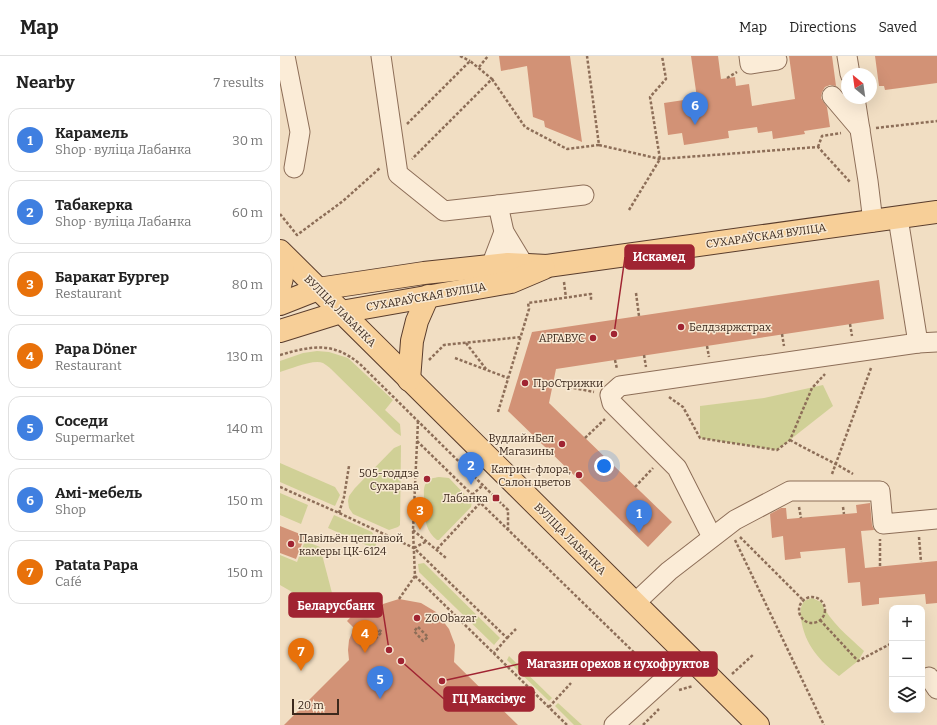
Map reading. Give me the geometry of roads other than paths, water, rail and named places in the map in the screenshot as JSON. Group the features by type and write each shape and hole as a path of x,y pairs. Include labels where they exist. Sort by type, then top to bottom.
{"main road":[{"name":"СУХАРАЎСКАЯ ВУЛІЦА","path":"280,304 318,289 424,273 508,264 547,266 937,212"},
{"path":"280,251 283,267 280,286"},
{"name":"ВУЛІЦА ЛАБАНКА","path":"280,251 758,725"},
{"name":"СУХАРАЎСКАЯ ВУЛІЦА","path":"280,331 341,312 511,282 547,266"},
{"path":"409,380 412,341 417,322 428,296"}],"lane":[{"path":"285,56 300,132 294,168"},
{"path":"381,56 398,174 444,211 584,194"},
{"path":"749,56 750,64 777,60"},
{"path":"847,56 849,68"},
{"path":"832,96 861,130"},
{"path":"856,104 861,130 872,222"},
{"path":"498,205 504,232 524,265"},
{"path":"898,218 918,343"},
{"path":"491,266 504,232"},
{"path":"712,537 676,468 613,401 620,386 918,343 937,342"},
{"path":"635,603 669,571 735,520 790,491 880,491 883,524 937,519"},
{"path":"614,725 689,657"}],"place":[{"name":"Амі-мебель","path":"695,125"},
{"name":"Белдзяржстрах","path":"681,327"},
{"name":"Искамед","path":"614,334"},
{"name":"АРГАВУС","path":"593,338"},
{"name":"ПроСтрижки","path":"525,383"},
{"name":"ВудлайнБел Магазины","path":"562,444"},
{"name":"Катрин-флора, Салон цветов","path":"579,475"},
{"name":"505-годдзе Сухарава","path":"427,479"},
{"name":"Табакерка","path":"471,485"},
{"name":"Лабанка","path":"496,498"},
{"name":"Баракат Бургер","path":"420,530"},
{"name":"Карамель","path":"639,533"},
{"name":"Павільён цеплавой камеры ЦК-6124","path":"291,544"},
{"name":"ZOObazar","path":"417,618"},
{"name":"Беларусбанк","path":"389,650"},
{"name":"Papa Döner","path":"365,653"},
{"name":"ГЦ Максімус","path":"401,661"},
{"name":"Patata Papa","path":"301,671"},
{"name":"Магазин орехов и сухофруктов","path":"442,681"},
{"name":"Соседи","path":"380,699"}]}
